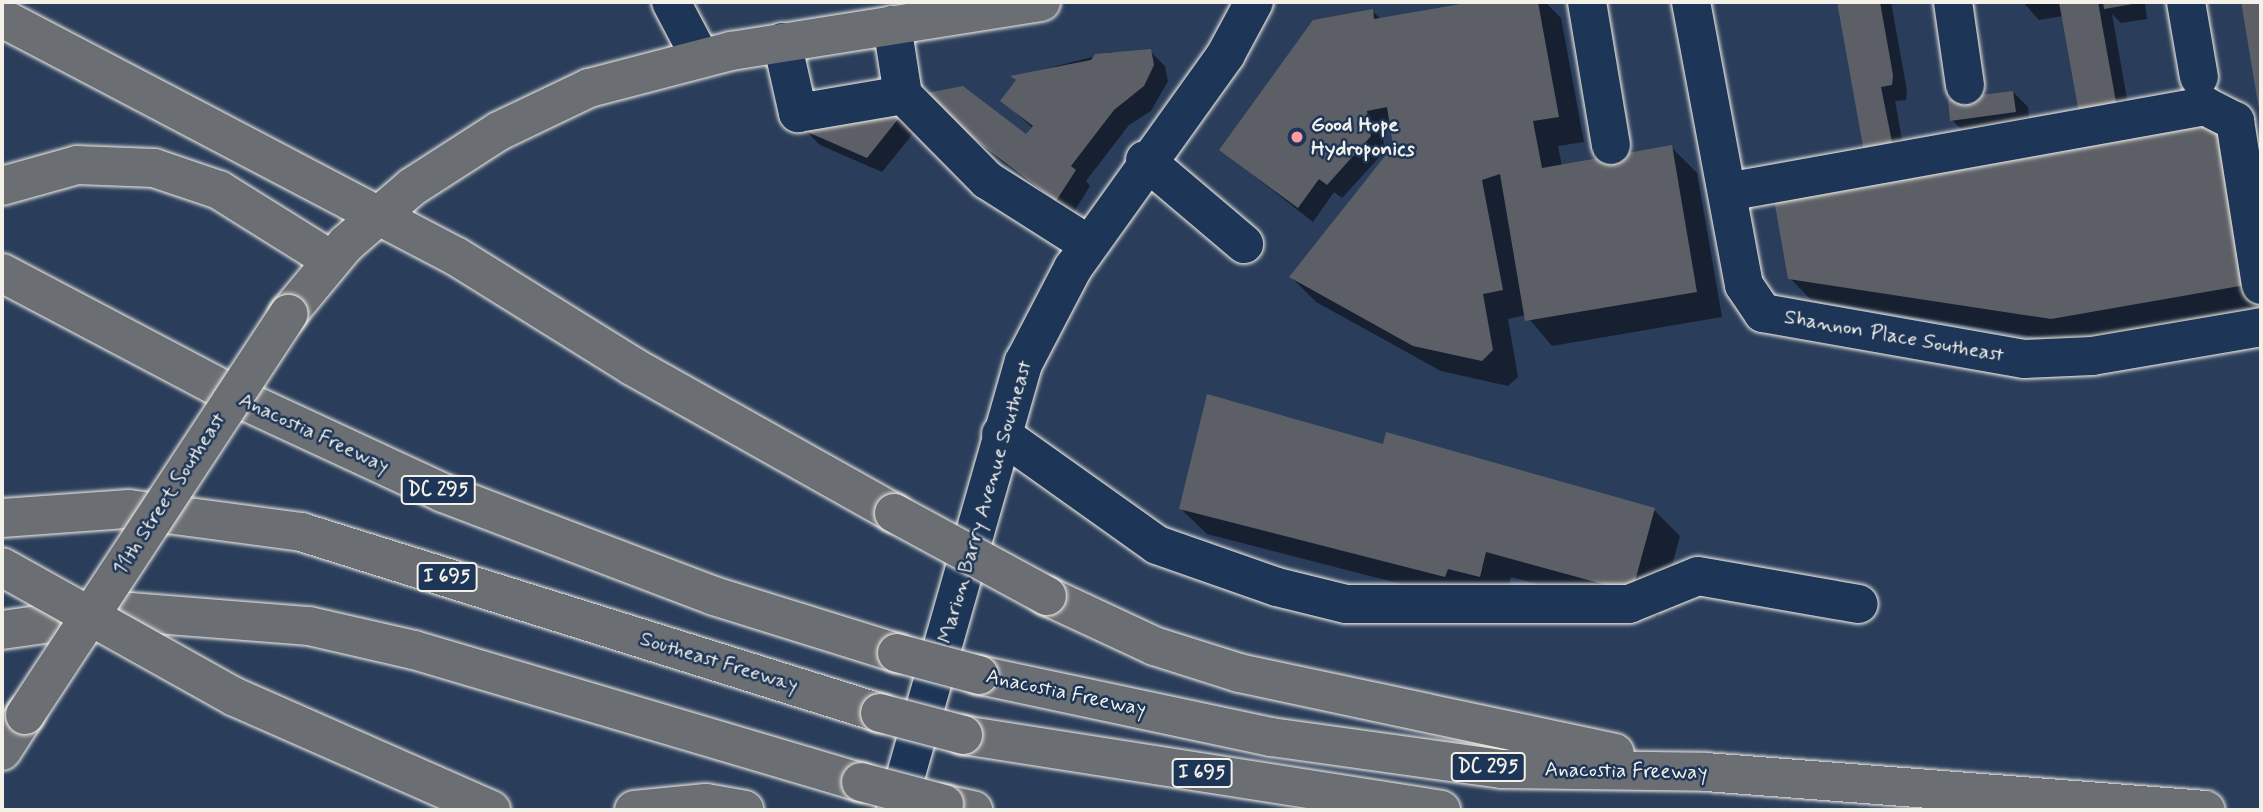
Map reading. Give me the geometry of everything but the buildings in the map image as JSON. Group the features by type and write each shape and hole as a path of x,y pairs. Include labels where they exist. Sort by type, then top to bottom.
{"main road":[{"name":"11th Street Southeast","path":"2,751 288,314 331,260 376,216 468,149 589,88 700,57 1041,2"},
{"path":"2,18 376,216 894,513 1047,596 1154,646 1239,673 1706,772"},
{"path":"2,186 77,165 154,168 219,190 331,260"},
{"name":"Anacostia Freeway","path":"2,273 245,401 443,493 714,596 897,653 979,675 1271,737 1502,769 1706,772 2206,810"},
{"name":"Southeast Freeway","path":"2,518 129,509 301,532 880,713 963,735 1441,810"},
{"path":"2,567 235,697 491,810"},
{"path":"2,630 130,612 309,626 402,647 861,782 959,807"},
{"path":"635,810 706,803 744,810"}],"street":[{"path":"670,2 700,57"},
{"name":"Marion Barry Avenue Southeast","path":"896,810 1024,362 1088,244 1144,160 1226,54 1254,2"},
{"path":"1587,2 1611,145"},
{"name":"Shannon Place Southeast","path":"1691,2 1744,285 1763,313 2024,359 2092,356 2261,327"},
{"path":"1953,2 1965,85"},
{"path":"2186,2 2199,77"},
{"path":"892,24 903,95 987,180 1088,244"},
{"path":"782,42 797,113 903,95"},
{"path":"1727,192 2205,106 2235,121 2261,285"},
{"path":"1144,160 1244,244"},
{"path":"1002,434 1157,545 1277,587 1346,604 1629,604 1698,576 1859,604"}],"place":[{"name":"Good Hope Hydroponics","path":"1297,137"}]}
